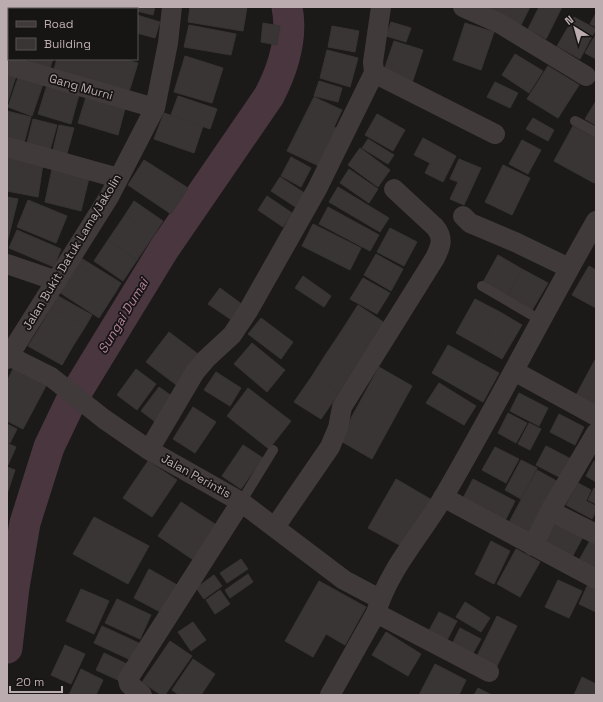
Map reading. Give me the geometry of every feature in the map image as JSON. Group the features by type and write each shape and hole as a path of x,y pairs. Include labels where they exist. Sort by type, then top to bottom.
{"street":[{"name":"Jalan Bukit Datuk Lama/Jakolin","path":"8,358 109,197 155,108 168,42 172,7"},
{"path":"149,450 195,372 206,359 232,335 248,311 317,189 374,74 373,62 381,7"},
{"path":"463,7 499,23 586,76"},
{"name":"Gang Murni","path":"7,65 155,108"},
{"path":"374,74 495,134"},
{"path":"7,147 118,178"},
{"path":"275,528 330,447 338,428 342,407 435,258 441,245 441,234 394,189"},
{"path":"464,216 470,223 515,242 569,268"},
{"path":"330,695 378,606 389,582 443,497 596,221"},
{"path":"7,264 57,281"},
{"name":"Jalan Perintis","path":"8,358 51,378 104,419 149,450 241,502 378,606 489,672"},
{"path":"514,371 596,416"},
{"path":"533,546 550,510 596,433"},
{"path":"443,497 596,579"},
{"path":"142,695 129,684 128,679 241,502"},
{"path":"550,510 596,534"}],"lane":[{"path":"575,121 596,132"},
{"path":"482,286 542,320"},
{"path":"241,502 273,450"}],"building":[{"path":"45,7 78,7 78,8"},
{"path":"88,7 126,7 126,8"},
{"path":"155,7 153,15 138,11 138,8 132,8"},
{"path":"190,7 247,7 243,31 188,22"},
{"path":"482,7 530,7 520,27"},
{"path":"539,7 562,7 546,39 528,29"},
{"path":"596,13 596,27 590,24"},
{"path":"7,14 8,32 7,35"},
{"path":"138,15 160,22 155,38 138,33"},
{"path":"574,17 596,29 580,59 557,46"},
{"path":"391,22 411,28 406,42 386,36"},
{"path":"263,23 280,26 277,45 261,42"},
{"path":"465,23 494,32 481,70 453,60"},
{"path":"189,25 236,34 231,55 184,47"},
{"path":"332,26 359,31 355,52 328,47"},
{"path":"596,34 596,59 585,53"},
{"path":"394,41 423,50 412,83 383,73"},
{"path":"327,50 358,58 350,87 320,78"},
{"path":"515,54 543,71 529,93 502,75"},
{"path":"185,56 223,68 212,103 174,92"},
{"path":"30,60 53,60 49,71 29,63"},
{"path":"57,60 80,60 74,79 53,72"},
{"path":"80,60 128,60 138,63 128,95 74,79"},
{"path":"548,66 579,85 558,118 527,99"},
{"path":"7,70 17,73 7,104"},
{"path":"20,72 44,81 32,116 8,107"},
{"path":"319,81 342,88 338,102 314,96"},
{"path":"48,82 80,91 71,124 38,114"},
{"path":"495,82 518,93 510,108 487,97"},
{"path":"87,94 126,105 118,135 78,123"},
{"path":"178,96 217,109 210,129 171,115"},
{"path":"314,97 342,110 334,127 341,130 323,168 287,151"},
{"path":"596,101 596,125 585,119"},
{"path":"7,111 31,117 24,143 7,138"},
{"path":"164,113 203,126 194,153 154,139"},
{"path":"377,114 405,130 393,151 365,135"},
{"path":"533,118 554,130 548,141 526,129"},
{"path":"33,119 57,125 50,150 27,143"},
{"path":"59,125 74,128 66,157 52,154"},
{"path":"573,126 596,138 596,180 594,183 554,161"},
{"path":"423,138 456,156 443,182 425,173 430,163 414,155"},
{"path":"368,139 394,155 388,164 362,148"},
{"path":"522,140 541,150 528,174 509,164"},
{"path":"360,148 390,170 378,187 348,165"},
{"path":"7,157 43,164 38,197 7,191"},
{"path":"291,157 311,168 301,187 281,176"},
{"path":"459,159 481,168 464,205 450,199 458,182 450,179"},
{"path":"144,160 188,188 171,214 128,185"},
{"path":"503,165 530,178 512,215 485,202"},
{"path":"52,169 89,178 81,211 45,202"},
{"path":"349,169 378,189 369,203 340,183"},
{"path":"280,177 306,194 297,208 271,191"},
{"path":"338,187 389,218 380,232 329,202"},
{"path":"267,196 292,213 283,227 258,210"},
{"path":"7,197 18,199 7,243"},
{"path":"28,200 67,216 56,243 17,227"},
{"path":"134,201 163,221 154,235 125,215"},
{"path":"328,207 379,235 370,251 319,224"},
{"path":"125,215 154,235 137,260 108,240"},
{"path":"313,224 361,248 350,270 302,246"},
{"path":"390,228 417,242 404,266 377,252"},
{"path":"17,230 61,249 54,267 9,248"},
{"path":"108,240 137,260 123,281 94,261"},
{"path":"376,254 403,269 391,291 364,275"},
{"path":"498,255 522,269 506,298 482,284"},
{"path":"81,258 121,283 117,290 77,264"},
{"path":"77,264 117,290 99,318 59,292"},
{"path":"589,266 596,270 596,308 572,295"},
{"path":"522,269 548,283 531,312 506,298"},
{"path":"303,276 331,296 324,307 295,288"},
{"path":"363,278 390,293 377,314 350,299"},
{"path":"220,288 247,308 236,323 208,304"},
{"path":"58,296 92,315 85,327 51,308"},
{"path":"475,299 500,312 481,347 456,333"},
{"path":"358,305 385,323 369,347 342,330"},
{"path":"51,308 85,327 73,346 40,327"},
{"path":"500,312 522,325 502,359 481,347"},
{"path":"261,318 293,342 281,359 248,334"},
{"path":"40,327 73,346 62,365 28,346"},
{"path":"342,330 369,347 353,371 326,354"},
{"path":"169,332 202,357 179,387 146,362"},
{"path":"252,343 285,370 267,392 234,364"},
{"path":"448,345 499,373 483,402 432,373"},
{"path":"326,354 353,371 339,393 312,376"},
{"path":"596,358 596,408 575,397"},
{"path":"14,367 47,384 23,429 7,421 7,381"},
{"path":"379,367 412,386 372,459 339,440"},
{"path":"136,369 156,384 137,410 117,395"},
{"path":"216,372 241,388 230,406 204,390"},
{"path":"312,376 339,393 321,419 294,402"},
{"path":"439,383 476,406 464,425 426,403"},
{"path":"159,387 176,399 158,424 141,411"},
{"path":"248,388 291,421 269,449 227,416"},
{"path":"519,393 548,408 539,426 510,411"},
{"path":"193,407 216,422 195,453 173,439"},
{"path":"508,413 527,423 516,443 498,433"},
{"path":"559,414 584,427 575,445 550,432"},
{"path":"529,423 541,429 530,450 518,444"},
{"path":"7,424 17,429 10,443 7,442"},
{"path":"7,443 16,447 8,465 7,465"},
{"path":"243,445 263,458 241,489 222,476"},
{"path":"546,446 573,460 563,479 536,465"},
{"path":"495,447 519,459 506,483 482,470"},
{"path":"521,460 537,468 521,499 505,490"},
{"path":"148,461 177,480 152,517 123,498"},
{"path":"594,461 596,462 596,482 586,476"},
{"path":"7,467 15,470 7,494"},
{"path":"537,470 562,484 533,539 507,526"},
{"path":"396,479 432,500 405,548 368,528"},
{"path":"473,479 515,501 503,525 461,502"},
{"path":"578,483 591,490 586,501 596,506 596,511 592,519 566,505"},
{"path":"594,488 596,489 596,504 588,500"},
{"path":"181,502 218,526 195,561 158,536"},
{"path":"94,517 149,546 128,584 73,554"},
{"path":"555,520 584,535 571,559 542,544"},
{"path":"592,537 596,539 596,565 593,571 578,562"},
{"path":"491,541 510,551 494,584 475,574"},
{"path":"516,549 540,562 520,597 497,584"},
{"path":"241,559 248,569 227,583 220,573"},
{"path":"149,569 179,586 164,614 134,598"},
{"path":"248,574 253,582 230,598 225,590"},
{"path":"214,575 222,586 204,599 196,588"},
{"path":"558,580 582,591 569,618 545,607"},
{"path":"319,581 366,607 345,645 326,634 313,657 285,641"},
{"path":"589,582 596,586 596,612 579,604"},
{"path":"81,589 109,601 94,634 66,621"},
{"path":"220,590 230,604 215,614 206,600"},
{"path":"117,599 151,615 140,639 105,623"},
{"path":"465,602 490,618 481,632 456,617"},
{"path":"439,612 457,621 444,646 426,636"},
{"path":"497,616 517,626 497,666 477,656"},
{"path":"193,622 206,640 191,651 178,632"},
{"path":"102,626 141,644 133,661 94,643"},
{"path":"460,628 481,639 472,655 452,644"},
{"path":"386,632 421,654 408,676 372,655"},
{"path":"170,641 192,656 165,695 161,695 142,682"},
{"path":"65,645 85,654 71,684 51,675"},
{"path":"104,653 127,664 120,681 96,670"},
{"path":"193,659 215,674 201,695 179,695 172,690"},
{"path":"435,664 466,680 459,695 419,695"},
{"path":"81,669 103,680 96,695 69,695"},
{"path":"582,677 596,684 596,695 574,695"},
{"path":"478,688 492,695 474,695"}],"waterway":[{"name":"Sungai Dumai","path":"7,648 14,587 25,523 49,447 70,403 164,249 269,96 279,75 286,53 289,30 287,7"}]}
